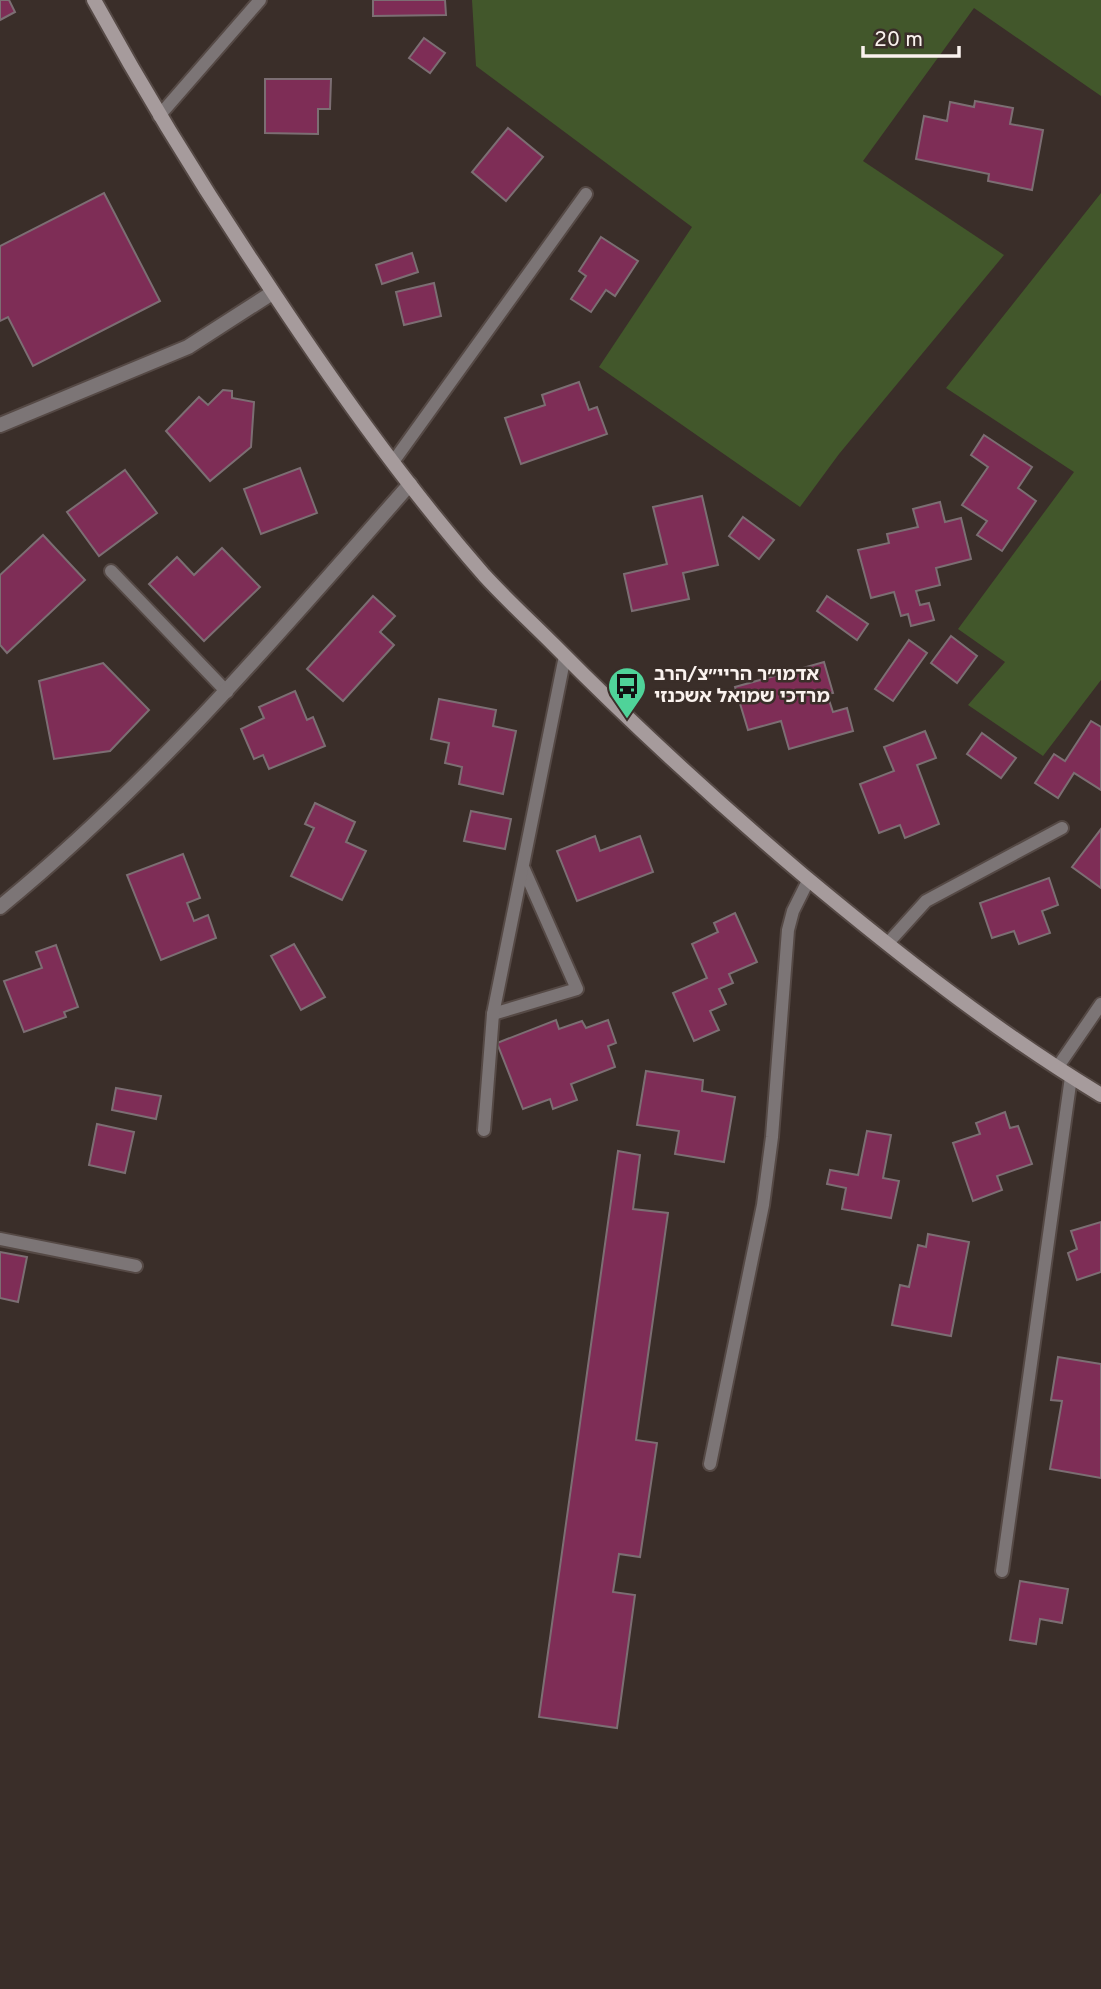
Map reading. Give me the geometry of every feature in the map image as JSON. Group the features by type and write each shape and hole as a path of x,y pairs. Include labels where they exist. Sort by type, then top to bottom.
{"street":[{"path":"94,0 159,116 272,293 393,462 487,578 700,785 809,879 973,1009 1057,1068 1101,1095"},
{"path":"0,425 188,346 272,293"},
{"path":"0,907 125,797 227,692 410,484"}],"lane":[{"path":"159,116 260,0"},
{"path":"393,462 586,194"},
{"path":"111,571 227,692"},
{"path":"484,1130 493,1014 565,656"},
{"path":"888,943 926,901 1062,828"},
{"path":"493,1014 577,989 523,867"},
{"path":"710,1464 763,1205 772,1137 788,930 793,911 809,879"},
{"path":"1057,1068 1101,1004"},
{"path":"1002,1572 1071,1077"},
{"path":"0,1239 136,1266"}],"green space":[{"path":"472,0 1101,0 1101,96 974,8 863,161 1004,255 839,454 800,507 599,367 692,227 476,66"},
{"path":"1101,193 1101,680 1043,756 968,705 1005,662 958,629 1074,472 946,388"}],"building":[{"path":"0,0 9,0 15,12 0,20"},
{"path":"373,0 445,0 446,15 373,16"},
{"path":"424,38 445,53 430,73 409,58"},
{"path":"265,79 331,79 330,109 318,109 318,134 265,133"},
{"path":"975,101 1013,108 1010,124 1043,130 1032,190 988,181 989,174 916,159 924,116 947,121 950,102 974,107"},
{"path":"508,128 543,157 506,201 472,172"},
{"path":"104,193 160,301 33,366 8,317 0,321 0,246"},
{"path":"601,237 638,261 615,296 606,290 591,312 571,299 586,276 579,271"},
{"path":"412,253 418,272 382,284 376,265"},
{"path":"434,283 441,316 404,325 396,292"},
{"path":"579,382 589,410 597,407 607,434 521,464 505,418 545,405 542,395"},
{"path":"223,390 232,391 232,398 254,402 251,447 210,481 166,431 199,397 208,405"},
{"path":"984,435 1032,467 1018,488 1036,501 1002,551 977,535 987,521 962,505 988,467 971,455"},
{"path":"300,468 317,513 261,534 244,489"},
{"path":"125,470 157,513 99,556 67,512"},
{"path":"702,496 718,565 683,573 689,599 632,611 624,574 667,564 653,507"},
{"path":"940,502 945,522 961,518 971,559 936,568 940,585 916,591 920,605 929,603 934,620 911,626 908,614 901,616 894,592 871,598 858,550 889,543 887,534 918,527 913,509"},
{"path":"743,517 774,540 759,559 729,536"},
{"path":"43,535 85,580 7,653 0,645 0,575"},
{"path":"222,548 260,587 204,641 149,584 177,557 194,575"},
{"path":"373,596 395,616 380,632 394,645 343,701 307,669"},
{"path":"827,596 868,624 857,640 817,611"},
{"path":"951,636 977,656 957,683 931,663"},
{"path":"909,640 927,653 893,701 875,689"},
{"path":"824,662 833,693 827,694 833,712 847,708 853,731 789,749 781,721 748,730 735,687"},
{"path":"103,663 149,710 110,751 54,759 39,681"},
{"path":"295,691 307,720 313,717 325,746 269,769 263,755 254,759 241,729 264,718 259,707"},
{"path":"439,699 496,710 493,726 516,731 503,794 459,784 462,767 445,763 449,743 431,739"},
{"path":"1091,721 1101,727 1101,790 1074,773 1058,798 1035,783 1054,754 1065,761"},
{"path":"925,731 936,758 917,765 939,824 905,838 900,825 879,833 860,784 894,771 884,747"},
{"path":"982,733 1016,758 1001,778 967,754"},
{"path":"315,803 355,822 346,842 366,851 342,900 291,876 314,828 305,824"},
{"path":"471,811 511,819 505,849 464,841"},
{"path":"1101,829 1101,888 1072,867"},
{"path":"595,836 600,851 640,836 653,872 577,901 557,851"},
{"path":"183,854 200,898 187,903 194,921 208,915 216,938 161,960 127,875"},
{"path":"1049,878 1058,905 1042,911 1050,933 1019,944 1014,931 992,938 980,903"},
{"path":"735,913 757,962 729,974 733,983 719,989 726,1004 710,1011 719,1030 694,1041 673,993 707,978 692,944 718,932 714,923"},
{"path":"294,944 325,997 301,1010 271,956"},
{"path":"56,945 78,1007 64,1012 66,1017 24,1032 4,981 42,968 36,952"},
{"path":"556,1020 559,1029 582,1021 586,1028 608,1020 616,1043 608,1046 615,1067 571,1084 577,1100 553,1109 550,1099 523,1109 497,1043"},
{"path":"646,1071 703,1080 702,1091 735,1097 724,1162 675,1154 679,1131 637,1125"},
{"path":"116,1088 161,1096 156,1119 112,1110"},
{"path":"1005,1112 1010,1128 1018,1126 1032,1164 997,1176 1002,1190 973,1201 953,1143 980,1134 976,1123"},
{"path":"97,1124 134,1132 125,1173 89,1165"},
{"path":"867,1131 891,1135 883,1178 899,1181 891,1218 842,1209 846,1188 827,1184 830,1170 858,1175"},
{"path":"618,1151 640,1155 633,1209 668,1213 636,1440 657,1443 640,1557 619,1554 613,1592 635,1595 617,1728 539,1717"},
{"path":"1101,1222 1101,1272 1077,1280 1068,1253 1077,1249 1071,1231"},
{"path":"928,1234 969,1242 951,1336 892,1325 900,1285 909,1287 918,1245 926,1247"},
{"path":"0,1252 27,1257 18,1302 0,1298"},
{"path":"1058,1357 1101,1364 1101,1478 1050,1469 1062,1401 1051,1400"},
{"path":"1020,1581 1068,1589 1062,1623 1040,1619 1036,1644 1010,1640"}],"place":[{"name":"אדמו״ר הריי״צ/הרב מרדכי שמואל אשכנזי","path":"627,720"}]}
